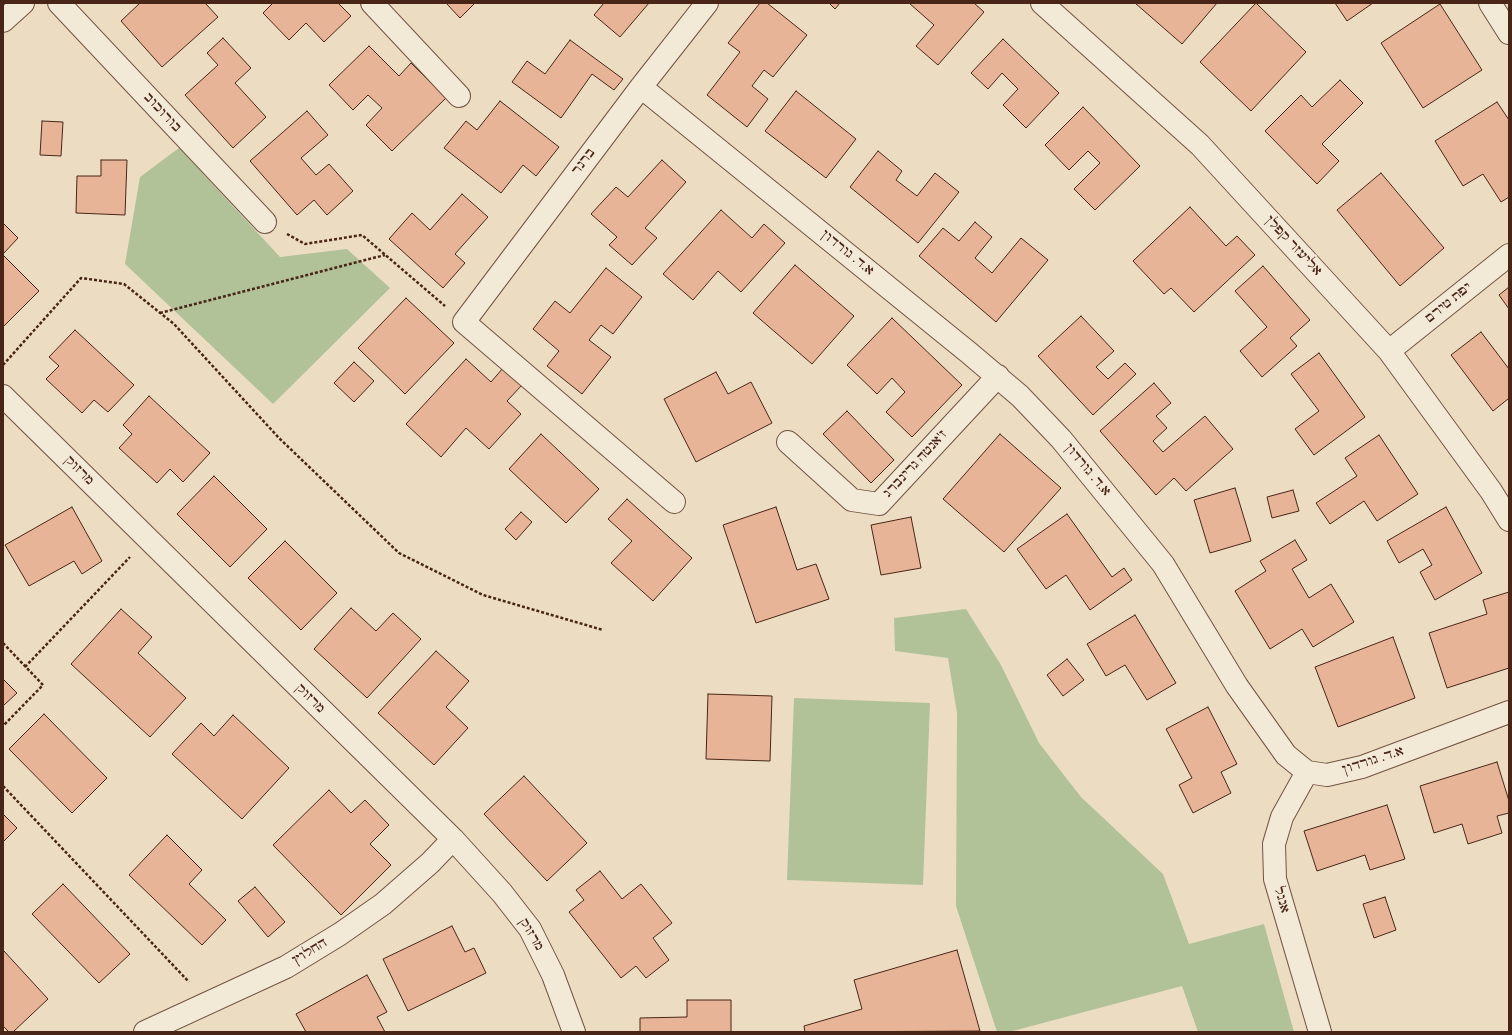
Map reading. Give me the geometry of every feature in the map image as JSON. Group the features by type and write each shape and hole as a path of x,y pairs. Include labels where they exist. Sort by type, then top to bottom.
{"street":[{"path":"3,21 23,3"},
{"name":"בורוכוב","path":"59,3 265,222"},
{"path":"372,3 459,96"},
{"name":"ברנר","path":"464,322 641,87 707,3"},
{"name":"אליעזר קפלן","path":"1042,3 1200,145 1389,351 1491,491 1509,520"},
{"path":"1490,3 1509,33"},
{"name":"א.ד. גורדון","path":"641,87 998,376 1020,396 1061,439 1163,564 1237,686 1286,755 1307,772 1327,775 1362,767 1509,712"},
{"name":"יפת טירם","path":"1389,351 1509,255"},
{"path":"464,322 674,502"},
{"name":"ז'אנטה גרינברג","path":"788,442 852,500 879,504 998,376"},
{"name":"מרזוק","path":"3,396 453,839 502,893 530,930 553,975 574,1032"},
{"name":"אנגל","path":"1307,772 1282,817 1274,844 1275,879 1320,1032"},
{"name":"החלוץ","path":"145,1032 286,967 340,934 383,904 430,863 453,839"}],"path":[{"path":"265,222 305,244 362,235 464,322"},
{"path":"160,313 385,254"},
{"path":"3,365 82,278 124,284 174,324 279,438 400,553 483,595 603,630"},
{"path":"25,667 147,538"},
{"path":"3,643 43,685 3,726"},
{"path":"3,786 209,1003"}],"green space":[{"path":"179,148 280,257 347,249 390,288 273,404 125,264 140,177"},
{"path":"966,609 1001,665 1039,743 1081,797 1163,874 1189,944 1264,924 1294,1032 1198,1032 1182,986 1009,1032 997,1032 956,906 957,713 948,658 895,651 894,618"},
{"path":"794,698 930,703 923,885 787,880"}],"building":[{"path":"140,3 205,3 218,17 162,67 121,21"},
{"path":"273,3 338,3 351,16 324,42 306,23 289,40 263,13"},
{"path":"446,3 475,3 460,18"},
{"path":"604,3 649,3 620,37 594,15"},
{"path":"760,3 767,3 807,35 773,77 764,70 752,86 768,99 747,127 707,95 740,52 728,43"},
{"path":"829,3 840,3 835,9"},
{"path":"909,3 974,3 984,12 938,65 916,46 934,25"},
{"path":"1135,3 1217,3 1182,44"},
{"path":"1256,3 1306,52 1251,111 1200,62"},
{"path":"1335,3 1373,3 1347,21"},
{"path":"1440,4 1482,70 1423,108 1381,43"},
{"path":"223,38 251,68 235,83 266,117 233,148 185,95 218,65 207,53"},
{"path":"1003,39 1059,93 1026,128 1003,105 1018,89 1002,73 988,89 971,73"},
{"path":"570,40 623,79 614,90 592,74 561,118 512,82 527,61 545,74"},
{"path":"369,46 399,76 411,63 446,98 392,151 366,125 382,108 368,95 353,110 329,85"},
{"path":"1340,80 1363,103 1322,144 1339,161 1317,184 1265,131 1301,95 1312,107"},
{"path":"796,91 856,139 826,178 765,131"},
{"path":"500,101 559,147 536,176 523,165 501,193 444,148 466,121 477,130"},
{"path":"1497,102 1509,120 1509,197 1501,202 1483,174 1463,186 1435,141"},
{"path":"1083,107 1140,166 1095,210 1074,189 1100,163 1088,151 1069,170 1045,145"},
{"path":"307,111 328,135 301,158 316,175 329,164 353,191 327,215 314,200 297,215 250,161"},
{"path":"42,121 63,122 61,156 40,155"},
{"path":"878,151 902,171 896,180 917,196 935,173 959,192 918,243 850,187"},
{"path":"101,160 127,160 125,215 76,213 77,176 101,176"},
{"path":"662,160 686,182 645,228 657,238 632,265 609,245 617,237 591,214 616,187 628,197"},
{"path":"1381,173 1444,248 1400,286 1337,210"},
{"path":"462,194 488,217 455,254 465,263 443,288 389,239 412,213 430,230"},
{"path":"1190,207 1226,246 1237,236 1255,255 1194,312 1171,288 1164,294 1133,261"},
{"path":"721,210 752,238 764,224 785,243 741,292 718,271 693,300 663,274"},
{"path":"975,222 992,237 975,258 992,273 1021,238 1048,260 996,322 919,256 943,228 959,241"},
{"path":"3,223 18,238 3,254"},
{"path":"3,255 39,291 3,327"},
{"path":"795,265 854,316 812,364 753,313"},
{"path":"1263,266 1310,320 1290,338 1297,346 1262,377 1240,351 1267,327 1235,291"},
{"path":"606,268 642,297 613,334 601,325 589,340 611,357 582,394 547,366 559,351 533,329 555,301 570,313"},
{"path":"1509,287 1509,309 1499,295"},
{"path":"406,298 454,343 405,394 358,348"},
{"path":"1081,316 1114,351 1096,367 1108,379 1125,363 1136,374 1093,415 1038,356"},
{"path":"892,318 962,385 912,437 886,412 905,392 892,378 877,394 847,365"},
{"path":"75,330 134,385 108,412 94,400 82,413 46,379 59,366 49,357"},
{"path":"1481,332 1509,369 1509,400 1508,399 1493,411 1451,355"},
{"path":"1319,353 1365,417 1314,455 1295,429 1319,411 1291,374"},
{"path":"466,359 491,382 503,368 522,385 507,401 521,414 489,449 466,428 441,457 406,424"},
{"path":"354,362 374,381 354,402 334,383"},
{"path":"716,372 728,394 751,382 772,423 696,462 664,399"},
{"path":"1154,383 1171,403 1156,416 1167,428 1153,441 1163,452 1205,416 1233,449 1186,491 1174,478 1156,495 1100,431"},
{"path":"149,396 210,453 183,482 170,469 157,483 119,448 132,434 123,425"},
{"path":"847,411 894,460 871,483 823,434"},
{"path":"541,434 599,489 566,523 509,469"},
{"path":"1000,434 1061,488 1004,552 943,499"},
{"path":"1379,435 1418,494 1377,521 1364,501 1330,524 1316,503 1357,476 1345,458"},
{"path":"214,476 267,529 230,567 177,514"},
{"path":"1235,488 1251,541 1210,553 1194,500"},
{"path":"1293,490 1299,511 1272,518 1267,497"},
{"path":"627,499 692,558 653,601 611,563 632,541 608,519"},
{"path":"72,507 102,561 82,574 74,561 29,586 5,545"},
{"path":"776,507 797,570 816,564 829,599 756,623 723,525"},
{"path":"1446,507 1482,573 1435,600 1420,572 1432,565 1423,549 1399,563 1387,541"},
{"path":"521,512 532,522 516,540 505,529"},
{"path":"1067,514 1112,577 1124,568 1132,580 1090,610 1066,575 1046,589 1017,549"},
{"path":"911,517 921,568 881,575 871,525"},
{"path":"1295,540 1307,560 1292,569 1309,598 1331,584 1354,622 1313,647 1302,629 1270,649 1235,591 1266,571 1260,561"},
{"path":"285,541 337,593 301,630 248,578"},
{"path":"1509,592 1509,668 1447,688 1429,633 1487,614 1483,600"},
{"path":"351,608 376,631 393,613 421,639 367,698 314,649"},
{"path":"121,609 152,637 138,653 186,698 150,737 71,664"},
{"path":"1135,615 1176,683 1147,700 1125,665 1106,676 1087,644"},
{"path":"1393,637 1415,698 1338,727 1315,667"},
{"path":"436,651 469,681 446,707 468,728 434,765 378,713"},
{"path":"1067,659 1084,680 1063,696 1047,675"},
{"path":"3,679 17,693 3,706"},
{"path":"708,694 772,696 770,761 706,759"},
{"path":"1208,707 1237,764 1221,772 1231,793 1193,813 1179,785 1192,778 1166,729"},
{"path":"44,714 107,778 72,813 9,749"},
{"path":"233,715 289,768 242,819 172,754 201,723 214,736"},
{"path":"1497,762 1509,801 1509,813 1497,816 1502,833 1468,844 1462,824 1434,833 1420,786"},
{"path":"524,776 587,843 547,881 484,814"},
{"path":"329,790 351,813 365,800 389,825 370,844 391,865 341,915 273,845"},
{"path":"1387,805 1405,859 1370,870 1365,855 1317,871 1304,831"},
{"path":"3,814 17,828 3,842"},
{"path":"167,835 202,870 189,884 226,920 202,945 129,875"},
{"path":"600,871 622,899 641,884 672,923 653,938 669,960 646,978 636,966 621,978 569,912 584,900 576,890"},
{"path":"63,884 130,954 99,983 32,914"},
{"path":"255,887 285,922 268,937 238,901"},
{"path":"1385,897 1396,930 1374,938 1363,904"},
{"path":"452,926 465,952 474,948 486,973 408,1011 383,959"},
{"path":"3,950 48,999 13,1032 9,1032 3,1026"},
{"path":"957,950 980,1031 805,1032 804,1026 862,1009 854,980"},
{"path":"367,975 387,1012 377,1017 385,1032 306,1032 296,1014"},
{"path":"687,1000 731,1000 731,1032 640,1032 640,1018 687,1017"}]}
